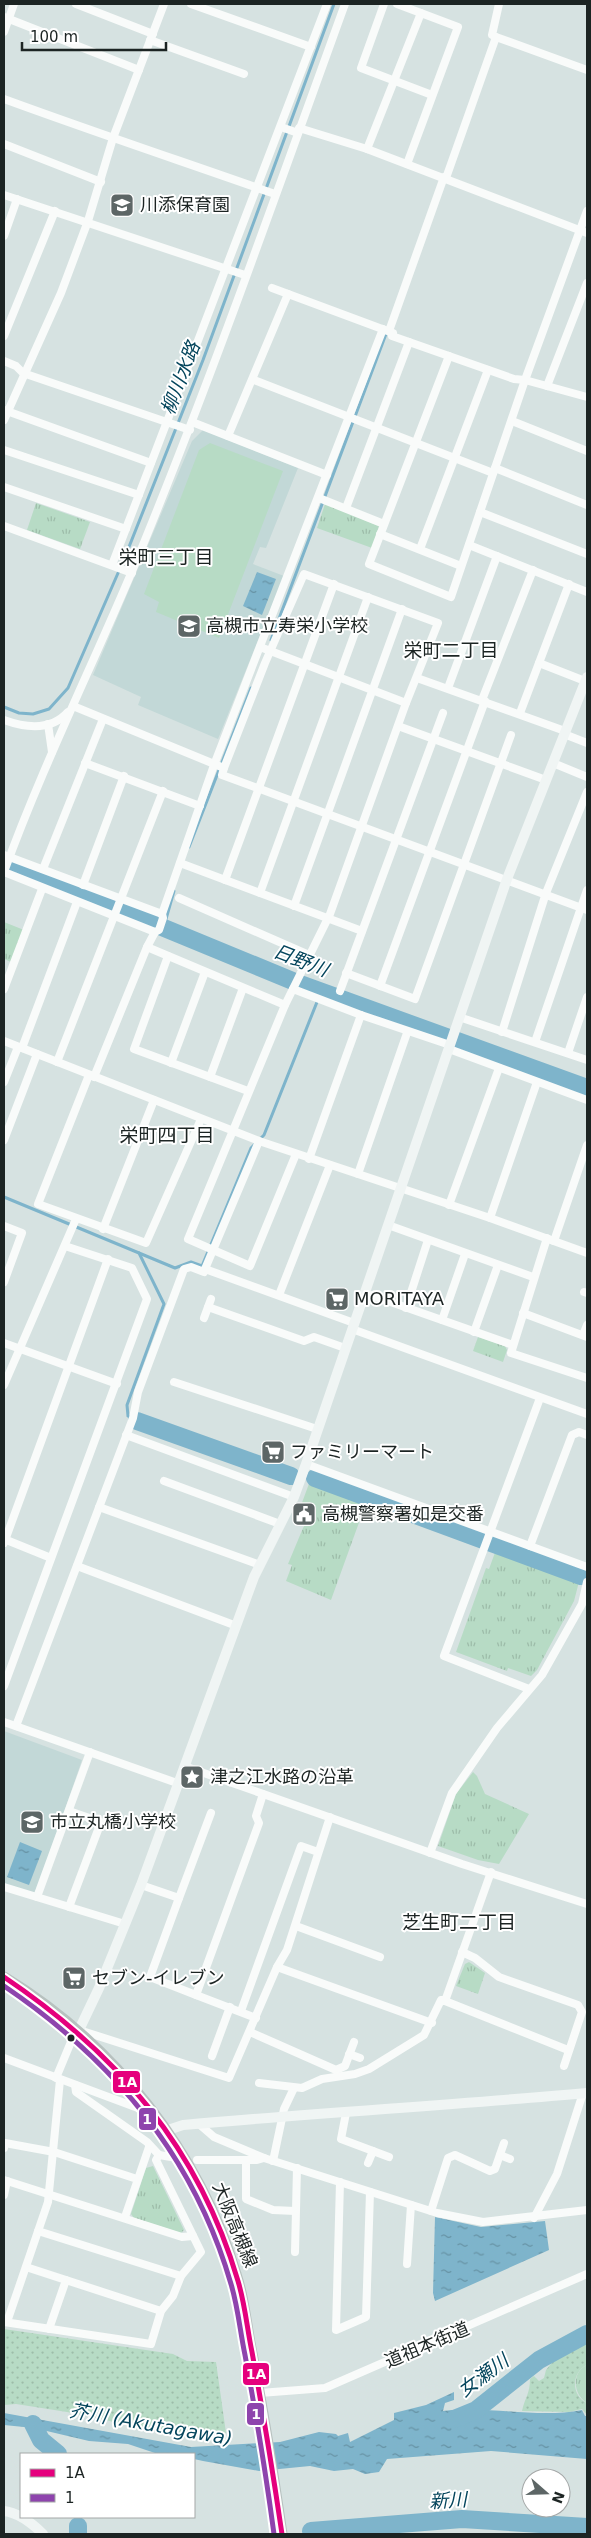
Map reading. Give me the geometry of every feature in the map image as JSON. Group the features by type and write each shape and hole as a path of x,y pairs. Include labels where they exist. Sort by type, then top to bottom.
{"main road":[{"name":"大阪高槻線","path":"4,1977 30,1993 79,2030 156,2114 168,2130 208,2198 237,2274 260,2393 282,2534"}],"street":[{"path":"4,32 6,18 14,4"},
{"path":"76,4 244,74"},
{"path":"4,420 6,411 61,293 88,221 113,138 164,4"},
{"path":"191,4 311,47"},
{"path":"112,565 327,4"},
{"path":"155,932 42,889 4,871 7,857 132,573 191,426 345,4"},
{"path":"384,4 361,68 432,95"},
{"path":"397,4 458,27 407,164"},
{"path":"499,4 492,35 587,70"},
{"path":"367,149 421,13"},
{"path":"6,18 139,70"},
{"path":"201,1119 146,1243 102,1229 38,1204 146,947 155,932 159,930 163,918 162,914 214,765 260,647 323,499 327,475 348,418 386,330 445,178 496,37"},
{"path":"4,99 275,194"},
{"path":"281,128 367,149 584,232"},
{"path":"4,144 101,182"},
{"path":"4,195 88,221 245,275"},
{"path":"4,236 17,199"},
{"path":"4,336 55,211"},
{"path":"449,356 369,564 451,597 525,380 584,232 587,211"},
{"path":"547,386 587,283"},
{"path":"272,288 393,332 392,336 488,370 514,379 525,380 587,398"},
{"path":"228,436 254,380 288,294"},
{"path":"346,508 409,342"},
{"path":"4,361 16,366 24,373 166,422 191,426 228,436 327,475"},
{"path":"420,550 488,370"},
{"path":"254,380 376,429 587,505"},
{"path":"6,411 150,463"},
{"path":"512,421 587,451"},
{"path":"4,450 139,495"},
{"path":"4,486 126,529"},
{"path":"323,499 384,524"},
{"path":"480,512 587,554"},
{"path":"4,526 132,573"},
{"path":"380,534 461,566"},
{"path":"469,545 587,592"},
{"path":"448,688 497,556"},
{"path":"380,986 533,570"},
{"path":"296,1154 250,1266 188,1239 285,1005 328,918 362,828 406,703 438,623 304,574 222,775 362,828 584,908"},
{"path":"225,880 334,584"},
{"path":"520,713 569,584"},
{"path":"260,893 368,597"},
{"path":"294,906 402,609"},
{"path":"260,647 406,703"},
{"path":"159,2155 156,2160 201,2252 180,2276 172,2296 162,2311 151,2344 5,2322 26,2267 49,2193 54,2152 58,2079 73,2037 87,2016 141,1885 234,1625 260,1564 294,1497 506,879 586,679 539,663"},
{"path":"417,678 520,713 587,743"},
{"path":"73,706 224,768"},
{"path":"4,720 25,727 36,727 57,721 73,706"},
{"path":"340,991 443,712"},
{"path":"43,869 103,719"},
{"path":"48,724 52,754"},
{"path":"398,726 546,780"},
{"path":"346,973 415,999 511,735"},
{"path":"85,763 200,806"},
{"path":"553,763 587,777"},
{"path":"83,885 124,776"},
{"path":"57,1062 163,791"},
{"path":"502,1032 546,893 587,792"},
{"path":"7,857 162,914"},
{"path":"180,863 362,931"},
{"path":"4,989 42,889"},
{"path":"535,1042 584,908 587,890"},
{"path":"179,898 309,955"},
{"path":"4,1082 20,1048 77,902"},
{"path":"146,947 285,1005"},
{"path":"168,956 134,1049 248,1091"},
{"path":"171,1063 205,972"},
{"path":"210,1077 243,988"},
{"path":"293,989 587,1100"},
{"path":"568,1053 587,997"},
{"path":"309,1159 361,1015"},
{"path":"459,1017 587,1060"},
{"path":"358,1174 407,1032"},
{"path":"4,1041 259,1141 587,1251"},
{"path":"4,1140 36,1054"},
{"path":"449,1204 499,1068"},
{"path":"490,1218 537,1082"},
{"path":"102,1229 154,1100"},
{"path":"16,1726 126,1435 138,1392 184,1269 191,1267 204,1272 206,1269 259,1141"},
{"path":"587,1145 533,1277 511,1353 587,1378"},
{"path":"279,1294 330,1165"},
{"path":"4,1385 76,1219"},
{"path":"388,1225 533,1277"},
{"path":"4,1226 22,1233 4,1282"},
{"path":"406,1308 428,1240"},
{"path":"4,1686 147,1299 132,1268 65,1246"},
{"path":"442,1320 465,1254"},
{"path":"51,1558 4,1541 108,1259"},
{"path":"474,1332 498,1265"},
{"path":"206,1269 279,1294 282,1298 353,1326 540,1398 587,1414"},
{"path":"364,1293 513,1346"},
{"path":"204,1318 211,1299"},
{"path":"208,1307 304,1341 314,1337 345,1348"},
{"path":"523,1313 585,1336 587,1325"},
{"path":"272,1330 276,1321"},
{"path":"4,1343 117,1384"},
{"path":"174,1382 317,1429"},
{"path":"529,1689 444,1656 540,1398"},
{"path":"530,1546 572,1435 579,1432 587,1435"},
{"path":"126,1435 294,1497"},
{"path":"306,1464 490,1535 530,1546 587,1567"},
{"path":"164,1481 280,1524"},
{"path":"99,1507 260,1564"},
{"path":"77,1566 234,1625"},
{"path":"430,1853 452,1793 497,1728 542,1675 582,1604 587,1582"},
{"path":"4,1722 177,1783"},
{"path":"37,1897 90,1752"},
{"path":"184,1766 430,1853 587,1904"},
{"path":"196,1995 259,1823 256,1816 263,1794"},
{"path":"68,1811 101,1822 69,1907"},
{"path":"211,1814 150,1977 256,2018"},
{"path":"79,2030 229,2078 277,1967 287,1950 330,1817"},
{"path":"241,2011 302,1846 318,1852"},
{"path":"444,2001 491,1872"},
{"path":"141,1885 178,1898"},
{"path":"4,1887 125,1924"},
{"path":"296,1926 380,1957"},
{"path":"462,1952 475,1958 499,1977 578,2004 582,2012 564,2066"},
{"path":"277,1967 432,2022"},
{"path":"259,2083 302,2088 328,2078 355,2074 370,2069 424,2036 441,2000 568,2050"},
{"path":"212,2056 230,2007"},
{"path":"250,2032 336,2070 345,2066 354,2042"},
{"path":"349,2054 360,2058"},
{"path":"4,2058 156,2114"},
{"path":"75,2085 76,2092 146,2142 159,2155 171,2156"},
{"path":"273,2161 282,2116 294,2088"},
{"path":"168,2130 199,2124 282,2116 346,2113 585,2093 557,2174 534,2218"},
{"path":"346,2113 341,2139 390,2157"},
{"path":"199,2124 214,2137 264,2158 431,2211 483,2222 534,2218 587,2210"},
{"path":"4,2148 5,2143 54,2152 138,2180"},
{"path":"431,2211 448,2158 455,2155 490,2171 495,2169 504,2143"},
{"path":"125,2217 150,2147"},
{"path":"368,2163 373,2151"},
{"path":"500,2156 510,2159"},
{"path":"197,2160 264,2158"},
{"path":"246,2160 246,2199 273,2210 295,2212"},
{"path":"294,2252 296,2168"},
{"path":"4,2195 5,2181 49,2193 182,2236 193,2236"},
{"path":"340,2182 336,2330 366,2318 370,2192"},
{"path":"407,2264 411,2205"},
{"path":"38,2231 180,2276"},
{"path":"26,2267 162,2311"},
{"name":"道祖本街道","path":"260,2393 326,2388 587,2274"},
{"path":"49,2328 66,2280"},
{"path":"4,2510 20,2516"},
{"path":"23,2518 43,2534"}],"shaded area":[{"name":"高槻市立寿栄小学校","path":"203,430 298,468 266,548 260,547 253,564 284,576 218,739 138,705 141,697 93,675 192,441"},
{"name":"市立丸橋小学校","path":"4,1731 82,1760 37,1890 34,1893 4,1884"}],"green space":[{"path":"210,443 283,471 219,638 156,612 159,602 144,594 199,450"},
{"path":"36,503 90,522 80,549 27,530"},
{"path":"325,504 379,526 372,548 317,528"},
{"path":"4,922 24,930 11,962 4,959"},
{"path":"478,1337 505,1346 507,1350 503,1362 473,1351"},
{"path":"313,1480 379,1504 377,1509 361,1517 331,1600 286,1581 292,1565 288,1564 303,1528 313,1512 300,1508 310,1481"},
{"path":"497,1547 580,1578 574,1601 537,1670 531,1676 508,1668 507,1671 456,1652 486,1568 489,1569"},
{"path":"473,1772 477,1776 485,1794 529,1814 499,1864 478,1860 438,1846 456,1794"},
{"path":"469,1962 485,1973 478,1994 456,1986 465,1964"},
{"path":"153,2166 184,2230 181,2233 134,2218 131,2214 146,2168"},
{"path":"4,2329 173,2354 187,2361 216,2362 226,2433 185,2437 67,2412 16,2404 4,2405"},
{"path":"587,2342 587,2365 578,2373 575,2384 578,2395 587,2403 587,2415 582,2409 569,2412 522,2411 530,2379 534,2376 539,2381 544,2378 546,2370 554,2360"},
{"path":"587,2365 587,2403 579,2395 576,2378 582,2368"}],"water":[{"path":"257,572 276,579 262,615 243,606"},
{"path":"20,1842 42,1851 29,1885 7,1877"},
{"path":"435,2217 481,2227 545,2221 549,2250 435,2301 433,2293"},
{"path":"454,2392 454,2400 445,2403 443,2411 478,2410 548,2413 582,2410 585,2416 587,2416 587,2459 491,2451 387,2459 379,2472 365,2474 353,2469 334,2471 310,2466 259,2471 195,2459 195,2453 155,2453 128,2444 89,2441 34,2428 4,2425 4,2413 191,2447 280,2442 319,2432 336,2434 338,2436 348,2433 350,2442 394,2420 394,2413 426,2405"}],"waterway":[{"name":"柳川水路","path":"4,707 19,713 33,714 49,709 68,688 125,557 203,360 334,4"},
{"path":"271,640 386,334"},
{"path":"189,847 251,688"},
{"name":"日野川","path":"4,862 300,984 587,1088"},
{"path":"164,926 174,891"},
{"path":"260,1139 264,1135 321,992"},
{"path":"139,1253 175,1268 191,1262 202,1266 251,1148 255,1144"},
{"path":"4,1197 139,1253 164,1304 127,1405 128,1416 137,1421"},
{"path":"137,1421 291,1476"},
{"path":"315,1478 581,1576"},
{"name":"女瀬川","path":"454,2419 476,2410 539,2360 587,2334"},
{"name":"新川","path":"33,2424 41,2440 57,2453"},
{"name":"新川","path":"311,2531 462,2519 587,2527"},
{"name":"新川","path":"78,2526 78,2534"}],"transit line":[{"name":"1A","path":"4,1977 45,2006 83,2038 117,2072 149,2108 177,2146 201,2188 221,2233 238,2281 264,2420 282,2534"},
{"name":"1","path":"4,1986 80,2045 114,2079 144,2114 171,2153 195,2194 215,2237 235,2301 261,2444 274,2534"}],"place":[{"name":"川添保育園","path":"122,205"},
{"name":"高槻市立寿栄小学校","path":"189,626"},
{"name":"MORITAYA","path":"337,1299"},
{"name":"ファミリーマート","path":"273,1452"},
{"name":"高槻警察署如是交番","path":"304,1514"},
{"name":"津之江水路の沿革","path":"192,1777"},
{"name":"市立丸橋小学校","path":"32,1822"},
{"name":"セブン-イレブン","path":"74,1978"}],"district":[{"name":"栄町三丁目","path":"166,557"},
{"name":"栄町二丁目","path":"451,650"},
{"name":"栄町四丁目","path":"167,1135"},
{"name":"芝生町二丁目","path":"459,1922"}],"water label":[{"name":"芥川 (Akutagawa)","path":"151,2424"}]}
